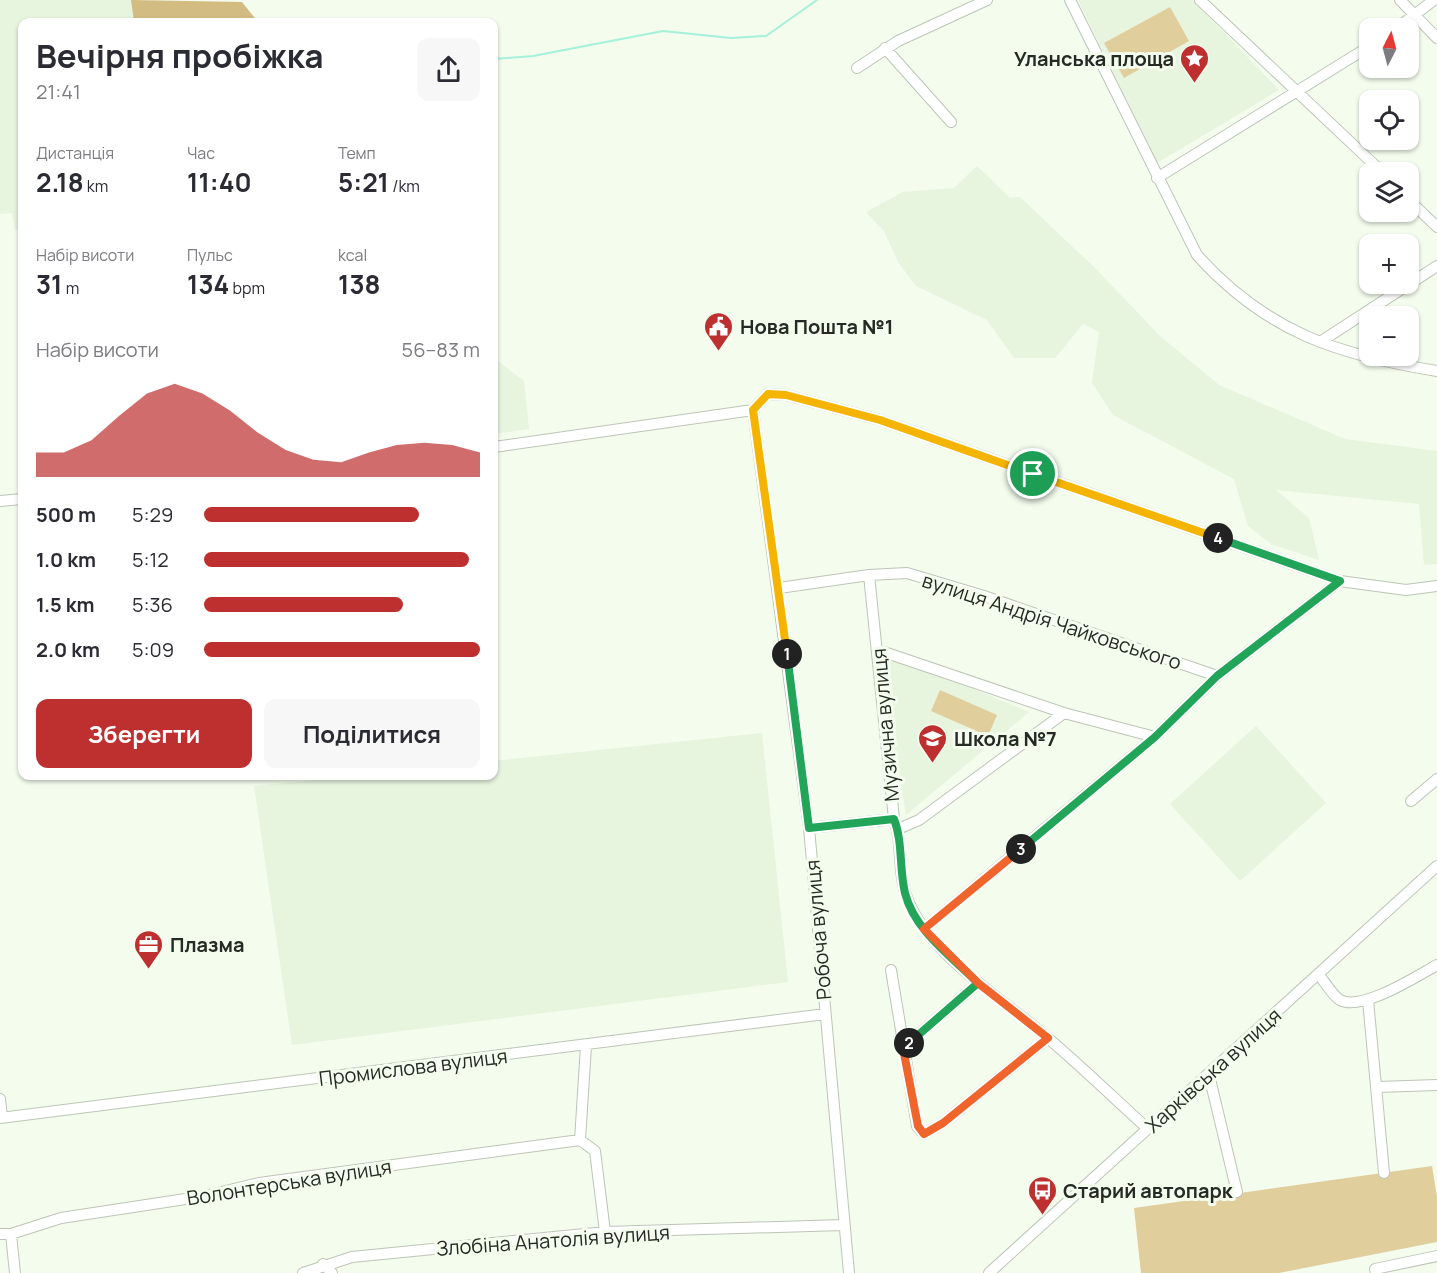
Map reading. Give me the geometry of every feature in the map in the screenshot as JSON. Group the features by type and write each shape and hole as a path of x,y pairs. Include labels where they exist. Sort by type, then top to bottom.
{"street":[{"path":"857,68 885,48 987,0"},
{"path":"1070,0 1197,255 1218,278 1264,315 1320,342 1365,358 1437,371"},
{"path":"1200,0 1372,162"},
{"path":"1400,0 1437,38"},
{"path":"1413,18 1434,0"},
{"path":"885,48 951,122"},
{"path":"1157,178 1359,53"},
{"path":"1419,210 1437,227"},
{"path":"1320,342 1437,266"},
{"path":"498,446 753,410 768,394 786,395 880,420 1340,581 1406,590 1437,586"},
{"name":"Робоча вулиця","path":"753,410 779,588 809,828 849,1273"},
{"path":"0,501 18,499"},
{"name":"вулиця Андрія Чайковського","path":"779,588 869,574 907,573 962,589 1217,676"},
{"name":"Музична вулиця","path":"869,574 905,894 924,929 978,983 1048,1038 1148,1129"},
{"path":"924,929 1155,737 1217,676 1340,581"},
{"path":"878,650 1064,713 1155,737"},
{"path":"809,828 896,824 919,819 1064,713"},
{"path":"1411,801 1437,779"},
{"name":"Харківська вулиця","path":"989,1273 1437,866"},
{"path":"1319,975 1340,1000 1353,1004 1368,1000 1437,966"},
{"path":"891,970 918,1126 924,1134 943,1123 1048,1038"},
{"path":"903,1048 978,983"},
{"path":"1368,1000 1378,1088 1384,1173"},
{"name":"Промислова вулиця","path":"1,1118 586,1046 825,1014"},
{"path":"586,1046 580,1140 594,1151 605,1232"},
{"path":"1209,1075 1237,1192"},
{"path":"1378,1088 1437,1085"},
{"path":"0,1099 1,1118"},
{"name":"Волонтерська вулиця","path":"5,1234 61,1218 205,1196 259,1183 580,1140"},
{"name":"Злобіна Анатолія вулиця","path":"303,1273 322,1264 352,1257 605,1232 843,1225"},
{"path":"5,1234 15,1273"},
{"path":"1376,1273 1376,1269 1437,1256"},
{"path":"322,1264 332,1273"}],"shaded area":[{"path":"0,0 131,0 133,18 18,18 18,230 15,230 12,213 0,214"},
{"path":"131,0 242,2 255,18 133,18"},
{"path":"1078,0 1193,0 1279,90 1157,163"},
{"path":"1170,7 1189,41 1124,78 1104,43"},
{"path":"977,166 1010,198 1020,197 1096,269 1160,336 1219,385 1345,439 1437,451 1437,564 1424,565 1419,504 1276,490 1309,518 1319,560 1271,544 1248,526 1234,479 1113,415 1092,383 1099,332 1083,324 1055,358 1014,358 987,320 916,286 898,262 884,231 866,212 903,192 954,188"},
{"path":"498,361 524,381 529,429 498,433"},
{"name":"Школа №7","path":"881,657 899,658 1029,712 906,815"},
{"path":"940,690 997,715 988,736 931,711"},
{"path":"1256,726 1326,803 1240,881 1170,804"},
{"path":"762,733 788,982 292,1045 254,786 316,780 498,780 498,761"},
{"path":"1432,1166 1437,1197 1437,1242 1279,1273 1141,1273 1134,1208"}],"waterway":[{"path":"498,59 533,56 663,31 731,38 766,36 817,0"}],"place":[{"name":"Уланська площа","path":"1195,84"},
{"name":"Нова Пошта №1","path":"719,352"},
{"name":"Школа №7","path":"933,764"},
{"name":"Плазма","path":"149,970"},
{"name":"Старий автопарк","path":"1042,1216"}],"route":[{"path":"1033,474 880,420 786,395 768,394 753,410 779,588 809,828 894,819 898,829 905,894 924,929 978,983 903,1048 918,1126 924,1134 943,1123 1048,1038 978,983 924,929 1155,737 1217,676 1340,581 1033,474"}]}
